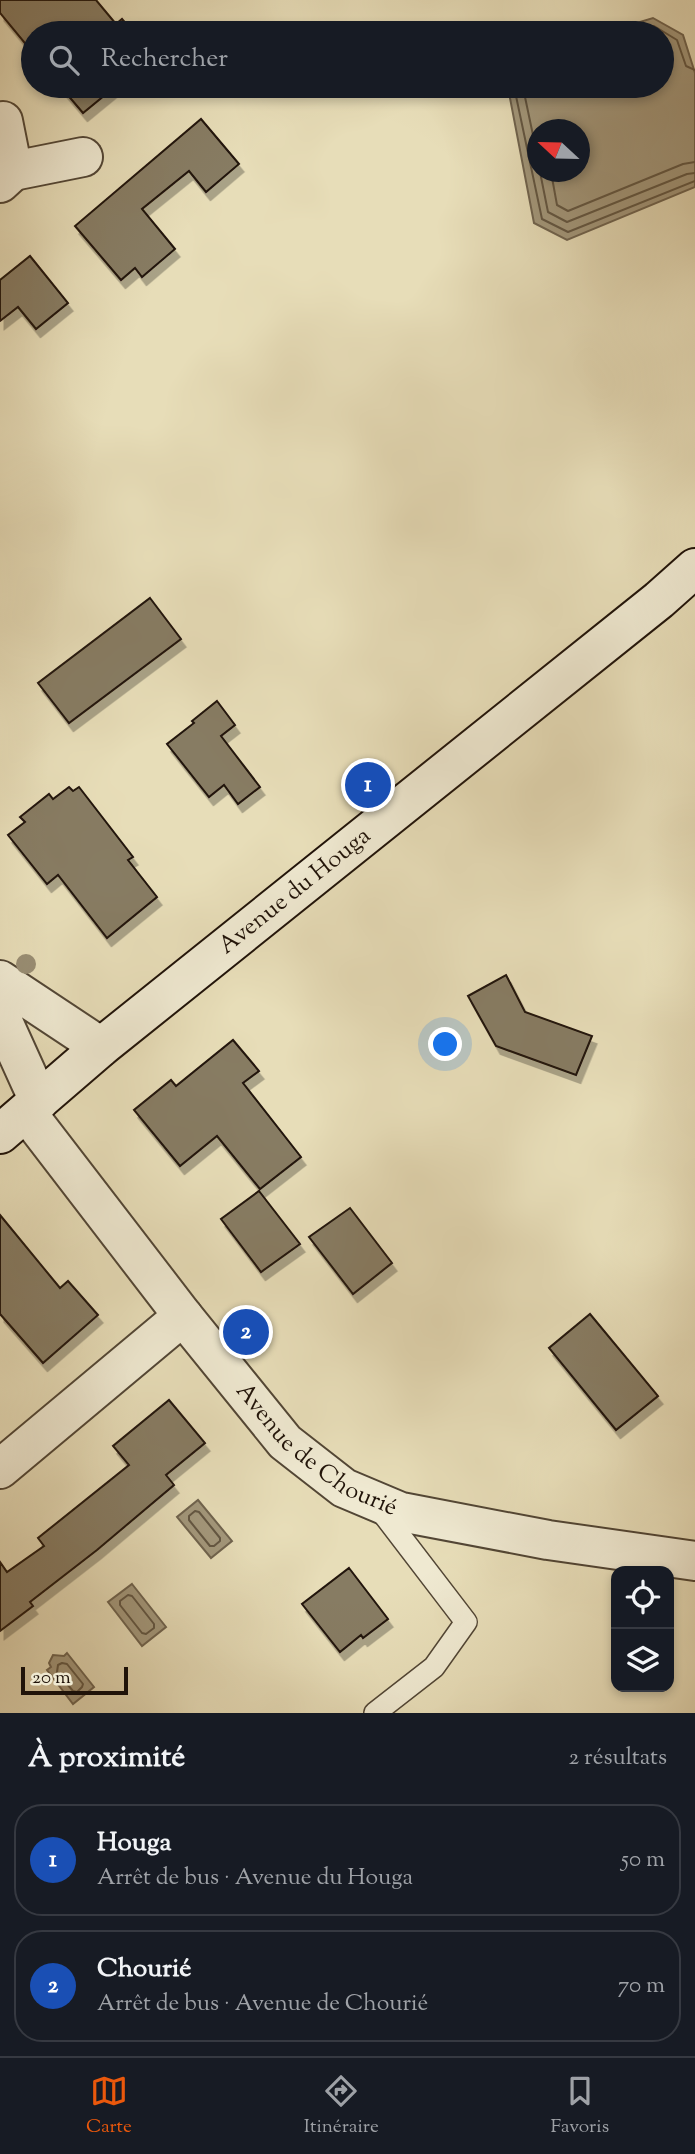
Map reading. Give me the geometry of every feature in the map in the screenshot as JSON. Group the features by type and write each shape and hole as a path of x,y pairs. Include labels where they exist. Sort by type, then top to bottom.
{"street":[{"path":"3,121 7,177 83,157"},
{"name":"Avenue du Houga","path":"22,1116 101,1047 659,600 695,568"},
{"name":"Avenue du Houga","path":"659,600 695,579"},
{"path":"0,980 101,1047"},
{"name":"Avenue de Chourié","path":"0,1015 22,1116 285,1441 344,1488 401,1512 535,1538 695,1561"},
{"path":"0,1469 183,1316"}],"lane":[{"path":"373,1500 466,1622 435,1667 375,1713"}],"water":[{"path":"674,30 683,35 695,73 695,187 567,240 534,223 510,98 674,98"},
{"path":"198,1500 232,1541 211,1558 177,1517"},
{"path":"132,1584 166,1627 142,1646 108,1602"},
{"path":"67,1653 94,1687 73,1704 47,1670 51,1667 49,1663 53,1655 64,1656"}],"building":[{"path":"0,0 96,0 114,21 21,21 21,38 0,13"},
{"path":"70,98 101,98 83,113"},
{"path":"201,119 239,164 206,192 189,171 142,209 175,249 142,277 135,268 121,280 75,226"},
{"path":"30,256 68,303 36,329 18,307 0,321 0,280"},
{"path":"150,598 181,639 69,723 38,683"},
{"path":"217,701 235,725 221,736 260,787 238,804 224,785 209,797 167,744"},
{"path":"69,787 73,791 79,787 133,857 128,860 157,897 107,938 58,875 47,884 8,835 25,822 20,817 49,794 53,799"},
{"path":"506,975 525,1012 592,1036 576,1075 496,1046 468,996"},
{"path":"233,1040 259,1071 243,1083 301,1157 260,1189 217,1136 180,1166 134,1110 171,1080 176,1086"},
{"path":"259,1191 300,1244 261,1272 221,1219"},
{"path":"350,1208 392,1263 353,1294 309,1237"},
{"path":"0,1215 60,1288 68,1281 98,1315 43,1363 0,1314"},
{"path":"590,1314 658,1396 616,1430 549,1348"},
{"path":"169,1400 205,1443 166,1475 174,1485 30,1602 33,1606 0,1631 0,1562 7,1572 44,1546 38,1538 129,1465 113,1446"},
{"path":"349,1568 388,1619 363,1638 361,1635 340,1652 302,1604"}],"place":[{"name":"Houga","path":"368,785"},
{"name":"Chourié","path":"246,1332"}]}
